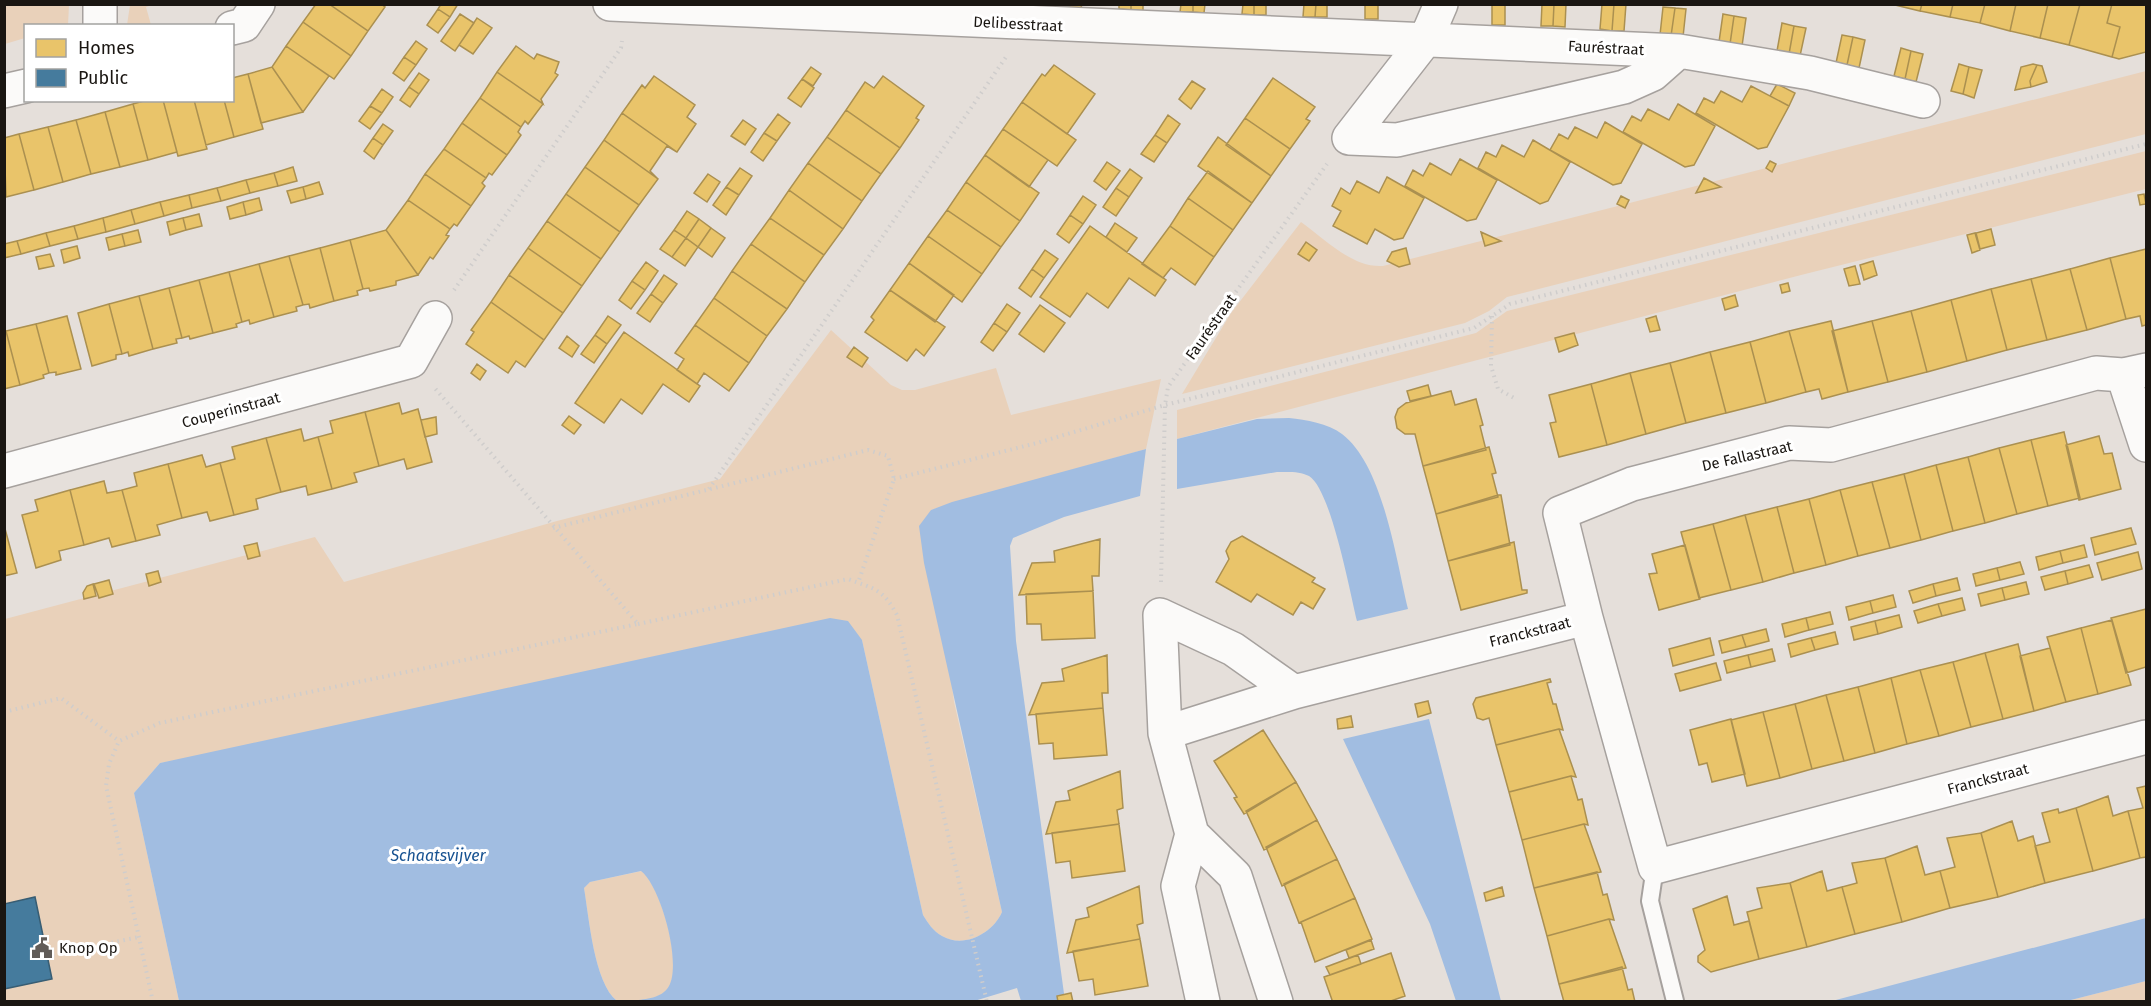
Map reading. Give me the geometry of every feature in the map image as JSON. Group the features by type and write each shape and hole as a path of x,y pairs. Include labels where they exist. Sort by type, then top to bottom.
{"street":[{"path":"100,4 100,24"},
{"path":"234,28 244,25 258,4"},
{"name":"Delibesstraat","path":"610,4 1426,39"},
{"path":"1349,138 1426,39 1441,4"},
{"name":"Fauréstraat","path":"1426,39 1679,51 1810,73 1923,101"},
{"name":"Fauréstraat","path":"1349,138 1397,140 1624,87 1653,75 1679,51"},
{"path":"4,91 24,86"},
{"path":"411,361 435,318"},
{"name":"Couperinstraat","path":"4,471 411,361"},
{"path":"2135,373 2146,445"},
{"name":"De Fallastraat","path":"1586,618 1560,513 1632,484 1790,443 1831,445 2096,374 2135,373"},
{"path":"1203,1002 1178,886 1192,834 1166,733 1160,615 1233,649 1294,692"},
{"name":"Franckstraat","path":"1166,733 1294,692 1586,618 1655,867 2146,737"},
{"path":"1192,834 1235,876 1276,1002"}],"lane":[{"name":"Franckstraat","path":"1655,867 1650,902 1675,1001"}],"path":[{"path":"435,318 621,48 630,5"},
{"path":"709,489 1010,51 1012,23"},
{"name":"Fauréstraat","path":"1162,548 1168,387 1323,169 1349,138"},
{"path":"894,479 1037,443 1166,405 1474,328 1510,304 2146,144"},
{"path":"1492,316 1491,366 1498,389 1514,398"},
{"path":"411,361 638,624"},
{"path":"553,528 868,450 888,456 894,479 858,583"},
{"path":"153,1002 106,786 109,764 119,741 160,723 848,579 875,587 888,598 897,615 987,1002"},
{"path":"4,712 60,698 119,741"},
{"path":"47,956 139,937"}],"shaded area":[{"path":"6,5 69,5 68,24 24,24 24,38 5,44"},
{"path":"130,5 152,5 146,7 151,24 127,24"},
{"path":"2146,71 2146,134 1507,297 1489,311 1465,323 1182,394 1231,313 1301,222 1350,257 1360,262 1383,266"},
{"path":"2146,151 2146,189 1805,274 1177,439 1177,410 1476,333 1507,311"},
{"path":"831,330 891,385 902,390 915,390 996,368 1011,415 1161,379 1146,449 931,510 954,702 1002,912 998,920 985,932 968,940 951,940 936,932 923,915 862,640 160,763 134,793 179,1001 5,1002 5,619 315,537 344,582 557,521 720,479"},
{"path":"642,871 656,893 663,910 672,947 672,980 667,990 657,997 617,1001 609,992 598,965 584,888 590,882"},
{"path":"2146,981 2146,1001 2067,1001"}],"water":[{"path":"1289,418 1324,425 1342,434 1356,448 1368,467 1386,514 1408,609 1357,621 1332,520 1325,500 1309,476 1277,472 1177,489 1177,439 1257,419"},
{"name":"Schaatsvijver","path":"1146,449 1140,496 1064,517 1013,538 1010,546 1016,641 1065,1001 1021,1001 1017,988 971,1002 632,1001 660,995 667,989 672,979 672,947 668,928 656,893 641,871 590,882 584,888 598,965 609,992 617,1001 179,1001 134,793 160,763 830,618 848,621 862,640 923,915 936,932 951,940 968,940 977,937 998,920 1002,912 924,563 919,526 931,510 952,502"},
{"path":"1429,719 1501,1001 1456,1001 1430,924 1343,739"},
{"path":"2146,918 2146,981 2067,1001 1832,1001"}],"building: Homes":[{"path":"316,4 329,4 368,31 351,56 303,22"},
{"path":"329,4 381,4 385,7 368,31"},
{"path":"441,4 458,4 450,17 438,9"},
{"path":"1058,4 1070,4 1070,7 1058,7"},
{"path":"1070,4 1082,4 1081,8 1070,7"},
{"path":"1119,4 1131,4 1131,10 1119,9"},
{"path":"1131,4 1143,4 1143,11 1131,10"},
{"path":"1181,4 1193,4 1193,12 1180,12"},
{"path":"1193,4 1205,4 1204,13 1193,12"},
{"path":"1243,4 1254,4 1254,15 1242,14"},
{"path":"1254,4 1266,4 1266,15 1254,15"},
{"path":"1304,4 1316,4 1315,17 1303,17"},
{"path":"1316,4 1327,4 1327,17 1315,17"},
{"path":"1365,4 1378,4 1378,19 1365,19"},
{"path":"1492,4 1505,4 1505,25 1492,25"},
{"path":"1542,4 1554,4 1553,26 1541,26"},
{"path":"1554,4 1566,4 1565,27 1553,26"},
{"path":"1602,4 1614,4 1612,31 1600,29"},
{"path":"1614,4 1626,4 1624,31 1612,31"},
{"path":"1891,4 1922,4 1920,11"},
{"path":"1922,4 1953,4 1950,17 1920,11"},
{"path":"1953,4 1985,4 1980,23 1950,17"},
{"path":"1985,4 2016,4 2010,31 1980,23"},
{"path":"2016,4 2048,4 2040,38 2010,31"},
{"path":"2048,4 2080,4 2069,45 2040,38"},
{"path":"2080,4 2112,4 2107,23 2120,27 2112,57 2069,45"},
{"path":"2112,4 2146,4 2146,52 2119,59 2112,57 2120,27 2107,23"},
{"path":"1663,7 1675,8 1671,36 1660,35"},
{"path":"1675,8 1686,9 1683,37 1671,36"},
{"path":"438,9 450,17 438,33 427,25"},
{"path":"460,14 474,23 455,51 441,41"},
{"path":"1723,14 1734,16 1730,44 1719,42"},
{"path":"1734,16 1746,18 1742,46 1730,44"},
{"path":"477,18 492,28 473,54 459,45"},
{"path":"303,22 351,56 334,79 286,46"},
{"path":"1782,23 1794,26 1789,54 1777,51"},
{"path":"1794,26 1806,28 1800,56 1789,54"},
{"path":"1842,35 1853,37 1847,65 1836,63"},
{"path":"1853,37 1865,40 1859,68 1847,65"},
{"path":"416,41 427,49 416,65 404,57"},
{"path":"286,46 329,76 303,112 272,67"},
{"path":"516,46 534,59 537,54 559,62 555,73 558,75 541,99 543,104 497,72"},
{"path":"1901,48 1911,51 1905,79 1894,76"},
{"path":"1911,51 1923,54 1916,82 1905,79"},
{"path":"404,57 416,65 404,81 393,73"},
{"path":"1959,64 1969,67 1963,94 1951,91"},
{"path":"1054,65 1095,94 1067,134 1022,102 1042,74 1045,76"},
{"path":"2037,65 2030,81 2031,87 2015,90 2021,67"},
{"path":"2037,65 2042,66 2047,82 2031,87 2030,81"},
{"path":"272,67 303,112 261,123 248,74"},
{"path":"811,67 821,74 813,86 802,79"},
{"path":"1969,67 1982,70 1974,98 1963,94"},
{"path":"497,72 543,104 528,124 525,121 521,127 480,98"},
{"path":"419,73 429,80 419,94 409,87"},
{"path":"248,74 263,129 234,137 225,102 234,102 234,78"},
{"path":"654,76 695,105 687,117 696,124 677,152 622,113 642,85 645,88"},
{"path":"883,76 924,106 916,118 919,120 900,148 846,110 865,82 874,88"},
{"path":"1273,78 1315,107 1306,119 1310,121 1290,149 1245,118"},
{"path":"802,79 814,88 801,107 788,98"},
{"path":"1192,81 1205,89 1191,109 1179,99"},
{"path":"1777,84 1795,93 1789,106 1770,96"},
{"path":"1751,86 1789,106 1767,147 1758,149 1696,113 1704,98 1714,103 1721,91 1742,102"},
{"path":"409,87 419,94 410,107 400,100"},
{"path":"382,89 393,97 382,113 370,106"},
{"path":"480,98 521,127 518,132 521,135 507,155 462,123"},
{"path":"164,102 177,152 148,160 133,104"},
{"path":"164,102 195,102 207,149 178,156"},
{"path":"195,102 225,102 234,137 206,145"},
{"path":"1022,102 1076,140 1057,166 1003,129"},
{"path":"133,104 148,160 120,167 105,112"},
{"path":"1678,104 1715,126 1694,165 1685,167 1623,132 1632,116 1641,121 1648,109 1669,120"},
{"path":"370,106 382,113 370,129 359,121"},
{"path":"846,110 900,148 881,174 827,137"},
{"path":"105,112 120,167 91,174 76,120"},
{"path":"622,113 677,152 667,146 650,171 658,179 604,140"},
{"path":"778,114 790,123 777,141 764,133"},
{"path":"1168,115 1180,124 1167,143 1155,135"},
{"path":"1245,118 1290,149 1271,176 1226,145"},
{"path":"76,120 91,174 63,182 48,127"},
{"path":"743,120 756,129 745,145 731,136"},
{"path":"1605,122 1642,144 1621,183 1613,185 1550,150 1559,134 1568,139 1575,127 1597,138"},
{"path":"462,123 507,155 492,175 489,173 486,178 444,149"},
{"path":"383,124 393,131 383,145 373,138"},
{"path":"48,127 63,182 34,190 19,134"},
{"path":"1003,129 1048,160 1029,187 985,155"},
{"path":"764,133 777,141 763,161 751,152"},
{"path":"19,134 34,190 6,197 4,138"},
{"path":"1155,135 1167,143 1154,162 1141,154"},
{"path":"827,137 881,174 862,201 808,163"},
{"path":"1218,137 1271,176 1252,203 1198,166"},
{"path":"373,138 383,145 374,159 364,151"},
{"path":"604,140 658,179 639,205 585,167"},
{"path":"1533,140 1570,162 1548,201 1540,204 1478,168 1486,152 1496,157 1502,145 1524,157"},
{"path":"444,149 486,178 482,183 485,186 471,206 425,174"},
{"path":"985,155 1039,193 1020,221 966,182"},
{"path":"1460,159 1497,180 1476,219 1467,221 1405,186 1413,170 1423,176 1430,163 1451,175"},
{"path":"1770,161 1776,164 1772,172 1766,168"},
{"path":"1107,162 1120,171 1106,190 1094,181"},
{"path":"808,163 862,201 843,229 789,190"},
{"path":"293,167 297,181 278,186 274,173"},
{"path":"585,167 639,205 620,232 566,194"},
{"path":"740,168 752,176 739,195 726,187"},
{"path":"1130,169 1142,178 1129,197 1116,188"},
{"path":"1208,171 1252,203 1233,230 1188,198"},
{"path":"274,173 278,186 250,193 246,180"},
{"path":"425,174 471,206 457,226 454,224 450,229 408,200"},
{"path":"708,174 720,182 707,202 694,193"},
{"path":"1387,177 1424,198 1403,238 1394,240 1375,229 1367,244 1333,226 1341,211 1332,206 1341,188 1350,194 1357,181 1379,193"},
{"path":"1704,178 1721,187 1696,193"},
{"path":"246,180 250,193 221,201 217,188"},
{"path":"319,182 323,194 306,199 303,187"},
{"path":"966,182 1020,221 1001,247 947,210"},
{"path":"303,187 306,199 291,203 287,191"},
{"path":"726,187 739,195 726,215 713,205"},
{"path":"217,188 221,201 192,208 189,195"},
{"path":"1116,188 1129,197 1116,216 1103,207"},
{"path":"789,190 843,229 824,255 770,218"},
{"path":"566,194 620,232 601,259 547,221"},
{"path":"2144,194 2146,204 2140,205 2138,195"},
{"path":"189,195 192,208 164,216 160,202"},
{"path":"1083,196 1096,205 1083,224 1070,215"},
{"path":"1621,196 1629,200 1625,208 1617,204"},
{"path":"259,198 262,210 246,215 243,202"},
{"path":"1188,198 1233,230 1214,257 1170,226"},
{"path":"408,200 450,229 446,235 449,236 433,259 430,257 418,275 386,230"},
{"path":"160,202 164,216 135,224 131,210"},
{"path":"243,202 246,215 230,219 227,207"},
{"path":"131,210 135,224 106,232 103,218"},
{"path":"947,210 1001,247 982,274 928,236"},
{"path":"687,211 699,219 686,238 674,230"},
{"path":"199,214 202,226 186,230 183,218"},
{"path":"1070,215 1083,224 1069,243 1057,234"},
{"path":"103,218 106,232 78,239 74,226"},
{"path":"183,218 186,230 170,235 167,222"},
{"path":"770,218 824,255 805,282 751,244"},
{"path":"699,219 711,228 698,247 686,238"},
{"path":"547,221 601,259 582,286 528,248"},
{"path":"1115,223 1137,238 1127,252 1106,237"},
{"path":"74,226 78,239 50,246 46,233"},
{"path":"1090,226 1166,280 1155,296 1129,278 1108,308 1087,293 1070,317 1040,297"},
{"path":"1170,226 1214,257 1195,285 1171,268 1163,278 1142,264"},
{"path":"711,228 725,238 712,257 698,247"},
{"path":"1991,229 1995,245 1980,249 1976,233"},
{"path":"138,230 141,242 125,246 122,234"},
{"path":"386,230 418,275 396,281 396,285 370,291 369,288 363,289 350,240"},
{"path":"674,230 686,238 672,257 660,249"},
{"path":"1481,232 1501,241 1485,246"},
{"path":"46,233 50,246 21,254 17,241"},
{"path":"1975,233 1980,250 1972,253 1967,235"},
{"path":"122,234 125,246 109,250 106,238"},
{"path":"928,236 982,274 962,302 909,263"},
{"path":"686,238 698,247 685,266 672,257"},
{"path":"350,240 363,289 357,291 358,295 334,301 320,248"},
{"path":"17,241 21,254 4,258 4,244"},
{"path":"1306,242 1317,250 1309,261 1298,254"},
{"path":"751,244 805,282 787,309 732,271"},
{"path":"77,246 80,258 64,263 61,250"},
{"path":"320,248 334,301 310,308 309,304 303,305 289,256"},
{"path":"528,248 582,286 563,313 509,275"},
{"path":"1406,248 1410,264 1399,267 1387,261 1392,252"},
{"path":"2146,249 2146,325 2142,326 2140,316 2126,319 2110,258"},
{"path":"1045,250 1058,259 1044,278 1032,269"},
{"path":"50,254 54,266 39,269 36,257"},
{"path":"289,256 303,305 296,307 297,311 274,317 259,264"},
{"path":"2110,258 2126,319 2087,330 2070,269"},
{"path":"1873,261 1877,275 1864,280 1860,265"},
{"path":"646,262 658,271 645,290 632,281"},
{"path":"909,263 954,295 935,322 890,290"},
{"path":"259,264 274,317 250,324 249,320 242,322 229,272"},
{"path":"1855,266 1860,284 1849,286 1844,269"},
{"path":"1032,269 1044,278 1031,297 1019,288"},
{"path":"2070,269 2087,330 2047,340 2031,279"},
{"path":"732,271 787,309 767,336 714,298"},
{"path":"229,272 242,322 236,324 237,327 213,333 199,280"},
{"path":"509,275 563,313 544,340 491,302"},
{"path":"664,275 677,284 663,303 651,294"},
{"path":"2031,279 2047,340 2007,350 1991,289"},
{"path":"199,280 213,333 190,339 189,336 182,338 169,288"},
{"path":"632,281 645,290 631,309 619,300"},
{"path":"1788,283 1790,291 1782,293 1780,285"},
{"path":"169,288 182,338 176,339 177,343 153,349 139,296"},
{"path":"1991,289 2007,350 1967,361 1951,300"},
{"path":"890,290 945,327 924,356 916,349 907,361 865,332 874,320 871,317"},
{"path":"651,294 663,303 650,322 637,313"},
{"path":"1735,295 1738,306 1725,310 1722,299"},
{"path":"139,296 153,349 129,356 128,352 122,354 109,304"},
{"path":"714,298 767,336 749,363 695,325"},
{"path":"1951,300 1967,361 1927,372 1911,311"},
{"path":"491,302 544,340 525,367 516,361 508,373 466,344 474,332 471,330"},
{"path":"109,304 122,354 116,355 116,359 92,366 78,313"},
{"path":"1007,304 1020,313 1007,332 994,323"},
{"path":"1040,305 1065,323 1044,352 1019,334"},
{"path":"1911,311 1927,372 1888,382 1872,321"},
{"path":"67,316 81,369 56,375 56,372 49,373 36,324"},
{"path":"608,316 621,325 607,344 595,335"},
{"path":"1656,316 1660,330 1650,332 1646,319"},
{"path":"1831,321 1848,392 1822,399 1819,389 1806,392 1789,331"},
{"path":"1872,321 1888,382 1848,392 1832,331"},
{"path":"994,323 1007,332 993,351 981,342"},
{"path":"36,324 49,373 43,375 44,378 20,385 6,331"},
{"path":"695,325 749,363 729,391 704,373 697,384 677,370 684,359 675,353"},
{"path":"6,331 20,385 4,389 4,332"},
{"path":"1789,331 1806,392 1766,403 1750,342"},
{"path":"624,332 700,386 689,402 663,384 642,414 621,399 604,423 575,403"},
{"path":"1574,333 1578,345 1559,352 1555,338"},
{"path":"595,335 607,344 594,363 581,354"},
{"path":"567,336 579,346 572,357 559,348"},
{"path":"1750,342 1766,403 1726,413 1710,352"},
{"path":"854,347 868,358 862,367 847,357"},
{"path":"1710,352 1726,413 1686,423 1670,363"},
{"path":"1670,363 1686,423 1646,434 1630,373"},
{"path":"477,364 486,371 480,380 471,373"},
{"path":"1630,373 1646,434 1607,445 1591,384"},
{"path":"1591,384 1607,445 1559,457 1550,423 1556,422 1549,395"},
{"path":"1428,385 1431,396 1410,401 1407,391"},
{"path":"1451,391 1455,405 1476,399 1483,425 1480,426 1486,450 1423,466 1415,434 1405,434 1397,428 1395,417 1398,409 1406,403"},
{"path":"399,403 402,414 418,409 432,462 407,469 404,459 379,466 365,412"},
{"path":"365,412 379,466 354,473 357,482 332,489 318,437 333,433 330,421"},
{"path":"569,416 581,425 574,434 562,425"},
{"path":"436,417 437,434 425,437 421,420"},
{"path":"301,429 304,441 318,437 332,489 308,495 306,486 281,492 266,438"},
{"path":"2064,432 2080,498 2048,506 2031,440"},
{"path":"2099,436 2104,454 2112,453 2121,489 2079,500 2066,445"},
{"path":"266,438 281,492 256,499 258,509 234,515 220,463 235,459 232,447"},
{"path":"2031,440 2048,506 2017,514 1999,448"},
{"path":"1489,447 1496,473 1492,474 1498,497 1436,514 1423,466"},
{"path":"1999,448 2017,514 1985,523 1968,457"},
{"path":"202,455 206,467 220,463 234,515 210,521 207,512 182,518 168,464"},
{"path":"1968,457 1985,523 1953,531 1936,465"},
{"path":"168,464 182,518 157,525 160,535 136,541 122,490 137,486 134,473"},
{"path":"1936,465 1953,531 1921,540 1904,474"},
{"path":"1904,474 1921,540 1890,548 1872,482"},
{"path":"104,481 107,493 122,490 136,541 112,547 109,538 84,545 70,490"},
{"path":"1872,482 1890,548 1858,556 1840,490"},
{"path":"70,490 84,545 59,551 61,560 36,568 22,515 38,511 35,500"},
{"path":"1840,490 1858,556 1826,565 1809,499"},
{"path":"1501,495 1510,545 1448,561 1436,514"},
{"path":"1809,499 1826,565 1794,573 1777,507"},
{"path":"1777,507 1794,573 1763,582 1745,515"},
{"path":"1745,515 1763,582 1731,590 1713,524"},
{"path":"1713,524 1731,590 1699,598 1681,532"},
{"path":"4,525 17,573 4,576"},
{"path":"2131,528 2136,544 2095,555 2091,538"},
{"path":"1242,536 1315,578 1312,582 1325,589 1313,609 1301,602 1293,615 1257,594 1251,602 1216,582 1229,559 1226,551 1231,542"},
{"path":"1100,539 1099,576 1092,576 1093,591 1019,595 1032,563 1055,562 1054,551"},
{"path":"1514,542 1522,590 1527,590 1527,593 1461,610 1448,561"},
{"path":"257,543 260,556 248,559 244,546"},
{"path":"1685,545 1700,599 1659,610 1649,574 1657,573 1652,554"},
{"path":"2084,545 2087,557 2063,563 2060,551"},
{"path":"2060,551 2063,563 2039,570 2036,557"},
{"path":"2138,552 2142,569 2102,580 2097,563"},
{"path":"2020,562 2024,574 2000,580 1997,568"},
{"path":"2089,565 2093,577 2068,584 2065,571"},
{"path":"1997,568 2000,580 1976,586 1973,574"},
{"path":"158,571 161,582 149,586 146,574"},
{"path":"2065,571 2068,584 2045,590 2041,577"},
{"path":"1957,578 1960,590 1936,596 1933,584"},
{"path":"109,580 113,594 99,598 94,584"},
{"path":"2026,582 2029,594 2005,600 2002,588"},
{"path":"93,584 96,596 84,599 83,593 87,586"},
{"path":"1933,584 1936,596 1913,603 1909,591"},
{"path":"2002,588 2005,600 1981,606 1978,594"},
{"path":"1093,591 1095,638 1042,640 1041,624 1027,624 1026,594"},
{"path":"1893,595 1896,607 1873,613 1870,601"},
{"path":"1962,598 1965,610 1942,616 1938,604"},
{"path":"1870,601 1873,613 1849,620 1846,607"},
{"path":"1938,604 1942,616 1918,623 1914,611"},
{"path":"2146,609 2146,667 2126,673 2111,618"},
{"path":"1830,612 1833,624 1809,630 1806,618"},
{"path":"1899,615 1902,627 1878,634 1875,621"},
{"path":"1806,618 1809,630 1785,637 1782,624"},
{"path":"2112,620 2131,685 2098,694 2081,628"},
{"path":"1875,621 1878,634 1854,640 1851,627"},
{"path":"2081,628 2098,694 2066,702 2047,637"},
{"path":"1766,629 1769,641 1746,647 1742,635"},
{"path":"1835,632 1838,644 1815,650 1811,638"},
{"path":"1742,635 1746,647 1722,653 1719,641"},
{"path":"1710,638 1714,655 1673,666 1669,649"},
{"path":"1811,638 1815,650 1791,657 1788,644"},
{"path":"2018,644 2034,711 2003,719 1985,653"},
{"path":"2050,648 2066,702 2034,711 2020,656"},
{"path":"1772,649 1775,661 1751,667 1748,655"},
{"path":"1985,653 2003,719 1971,727 1953,662"},
{"path":"1107,655 1108,693 1102,693 1103,708 1029,715 1042,683 1064,681 1062,669"},
{"path":"1748,655 1751,667 1727,673 1724,661"},
{"path":"1953,662 1971,727 1939,736 1920,670"},
{"path":"1716,663 1721,680 1680,691 1675,674"},
{"path":"1920,670 1939,736 1907,744 1891,678"},
{"path":"1891,678 1907,744 1875,753 1858,687"},
{"path":"1550,679 1551,682 1547,683 1563,730 1559,729 1496,745 1489,718 1483,720 1477,718 1473,704 1476,698"},
{"path":"1858,687 1875,753 1844,761 1826,695"},
{"path":"1826,695 1844,761 1812,769 1795,704"},
{"path":"1428,701 1431,713 1418,717 1415,704"},
{"path":"1795,704 1812,769 1780,778 1763,712"},
{"path":"1103,708 1107,755 1054,759 1053,743 1039,744 1036,714"},
{"path":"1763,712 1780,778 1747,786 1731,720"},
{"path":"1351,716 1353,727 1338,729 1337,719"},
{"path":"1731,719 1745,774 1712,782 1707,763 1699,765 1690,730"},
{"path":"1559,729 1576,777 1571,776 1509,792 1496,745"},
{"path":"1263,730 1296,782 1244,814 1234,798 1237,797 1214,761"},
{"path":"1120,771 1123,808 1117,810 1119,824 1046,834 1056,802 1070,800 1068,791"},
{"path":"1571,776 1578,800 1582,799 1588,825 1584,824 1522,840 1509,792"},
{"path":"1296,782 1317,820 1264,850 1246,811"},
{"path":"2146,786 2146,857 2140,858 2128,811 2143,808 2137,788"},
{"path":"2108,796 2113,816 2128,811 2140,858 2093,871 2076,808"},
{"path":"2076,808 2093,871 2045,883 2035,846 2050,842 2042,813 2058,809 2059,813"},
{"path":"1317,820 1337,859 1282,886 1266,847"},
{"path":"2012,821 2018,841 2033,836 2045,883 1998,897 1981,833"},
{"path":"1119,824 1125,871 1072,878 1070,861 1056,863 1052,833"},
{"path":"1584,824 1601,872 1534,888 1522,840"},
{"path":"1981,833 1998,897 1950,908 1940,871 1955,867 1947,838"},
{"path":"1917,846 1925,875 1940,871 1950,908 1902,922 1885,858"},
{"path":"1885,858 1902,922 1855,934 1842,887 1857,883 1852,863"},
{"path":"1337,859 1355,898 1299,923 1284,884"},
{"path":"1822,871 1827,891 1842,887 1855,934 1807,947 1790,883"},
{"path":"1597,872 1603,895 1607,894 1614,920 1609,919 1547,936 1534,888"},
{"path":"1790,883 1807,947 1759,959 1747,912 1762,908 1757,888"},
{"path":"1139,886 1143,923 1137,925 1140,939 1067,953 1076,920 1089,917 1087,908"},
{"path":"1502,887 1504,896 1486,901 1484,893"},
{"path":"1727,896 1734,925 1749,921 1759,959 1711,972 1698,962 1698,956 1705,950 1693,909"},
{"path":"1355,898 1372,939 1315,962 1301,922"},
{"path":"1609,919 1626,968 1559,984 1547,936"},
{"path":"1140,939 1148,986 1095,995 1093,979 1079,981 1073,951"},
{"path":"1371,940 1374,949 1349,958 1346,950"},
{"path":"1391,953 1405,996 1388,1002 1329,1002 1332,1000 1324,977"},
{"path":"1358,955 1361,964 1330,975 1326,967"},
{"path":"1622,967 1628,990 1632,989 1635,1002 1564,1002 1559,984"},
{"path":"1071,993 1073,1002 1058,1002 1057,996"}],"building: Public":[{"path":"35,897 52,979 4,989 4,904"}],"place":[{"name":"Knop Op","path":"42,948"}]}
